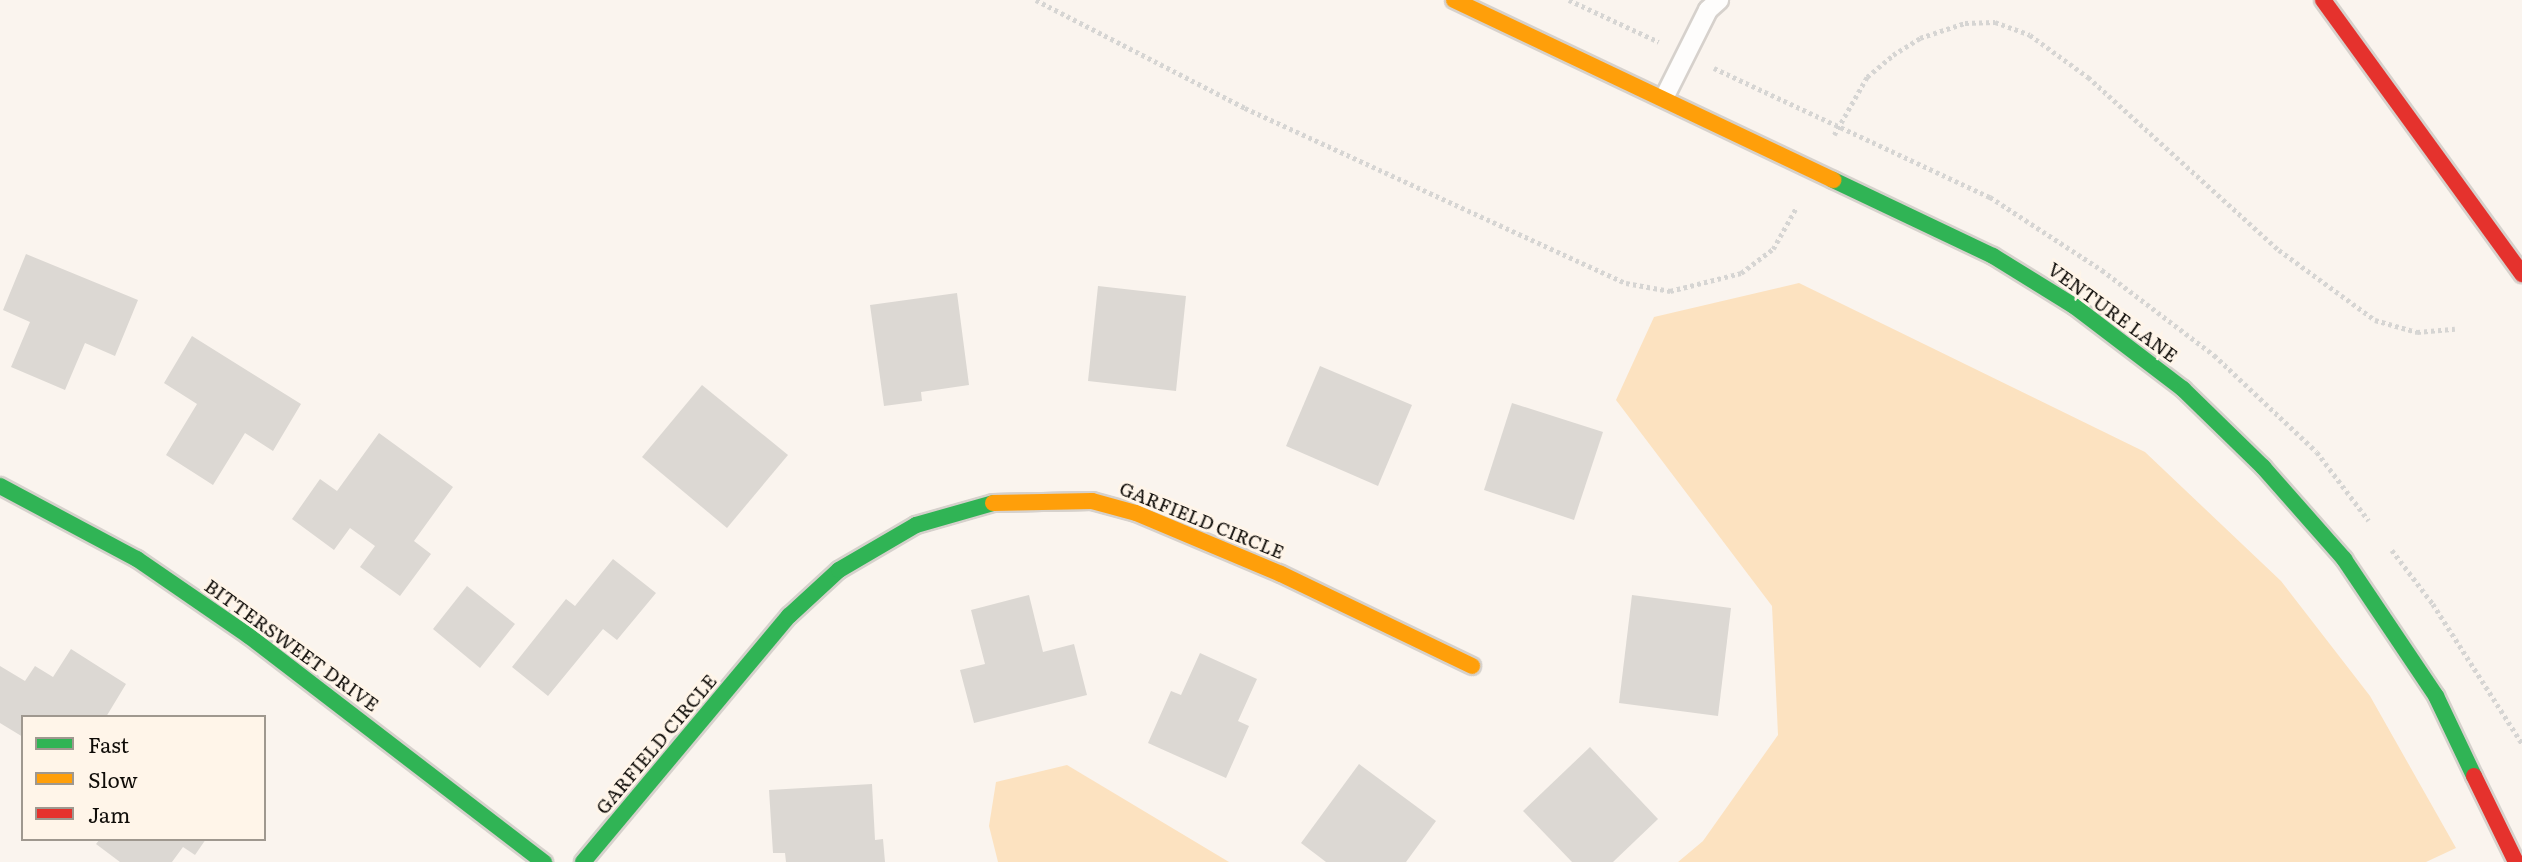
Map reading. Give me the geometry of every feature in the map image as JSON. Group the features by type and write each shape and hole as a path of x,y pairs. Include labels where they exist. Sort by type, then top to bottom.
{"main road":[{"name":"VENTURE LANE","path":"1454,0 1993,256 2074,306 2183,389 2263,467 2357,578 2436,696 2516,862"},
{"path":"2323,0 2522,274"},
{"name":"BITTERSWEET DRIVE","path":"0,486 137,559 250,636 544,862"},
{"name":"GARFIELD CIRCLE","path":"583,862 789,616 839,570 916,526 987,504 1038,499 1092,501 1136,513 1281,574 1472,666"}],"lane":[{"path":"1664,98 1708,10 1718,0"}],"path":[{"path":"1036,0 1245,108 1626,283 1670,291 1741,273 1773,249 1798,204"},
{"path":"1838,126 1867,77 1893,55 1920,38 1965,23 1995,22 2029,34 2088,77 2279,250 2375,320 2417,332 2455,329"}],"shaded area":[{"path":"1799,283 2145,452 2281,581 2370,696 2456,848 2426,862 1678,862 1703,841 1778,735 1772,606 1616,400 1654,317"},
{"path":"1067,765 1229,862 998,862 989,826 996,782"}],"building":[{"path":"26,254 138,300 115,356 85,343 65,390 11,367 30,322 3,310"},
{"path":"1098,286 1186,296 1176,391 1088,381"},
{"path":"957,293 969,385 921,392 922,401 884,406 870,305"},
{"path":"192,336 301,404 273,451 245,433 213,485 166,455 197,404 164,383"},
{"path":"1320,366 1412,405 1378,486 1286,446"},
{"path":"702,385 788,455 727,528 642,457"},
{"path":"1512,403 1603,432 1574,520 1484,490"},
{"path":"379,433 453,487 414,541 431,554 400,596 360,567 375,546 350,528 334,550 292,519 320,479 337,491"},
{"path":"613,559 656,593 617,640 603,629 548,696 512,667 566,599 575,606"},
{"path":"467,586 515,624 480,668 433,629"},
{"path":"1029,595 1043,652 1074,644 1087,695 974,723 960,670 985,664 971,610"},
{"path":"1632,595 1731,608 1718,716 1619,703"},
{"path":"71,649 126,684 107,715 21,715 21,736 0,723 0,666 25,681 35,666 53,677"},
{"path":"1200,653 1257,679 1238,721 1249,726 1226,778 1148,743 1171,691 1181,695"},
{"path":"1590,747 1658,819 1613,862 1572,862 1523,811"},
{"path":"1359,764 1436,821 1406,862 1326,862 1301,843"},
{"path":"872,784 875,840 883,839 885,862 786,862 785,853 773,853 769,790"},
{"path":"98,841 205,841 195,855 183,847 172,862 120,862 96,844"}],"traffic: fast":[{"path":"1833,180 1993,256 2074,306 2183,389 2263,467 2344,559 2436,696 2474,776"},
{"path":"0,486 137,559 249,636 544,862"},
{"path":"583,862 789,616 839,570 916,525 993,503"}],"traffic: slow":[{"path":"1454,0 1833,180"},
{"path":"993,503 1092,501 1136,513 1281,574 1472,666"}],"traffic: jam":[{"path":"2323,0 2522,274"},
{"path":"2474,776 2516,862"}]}
